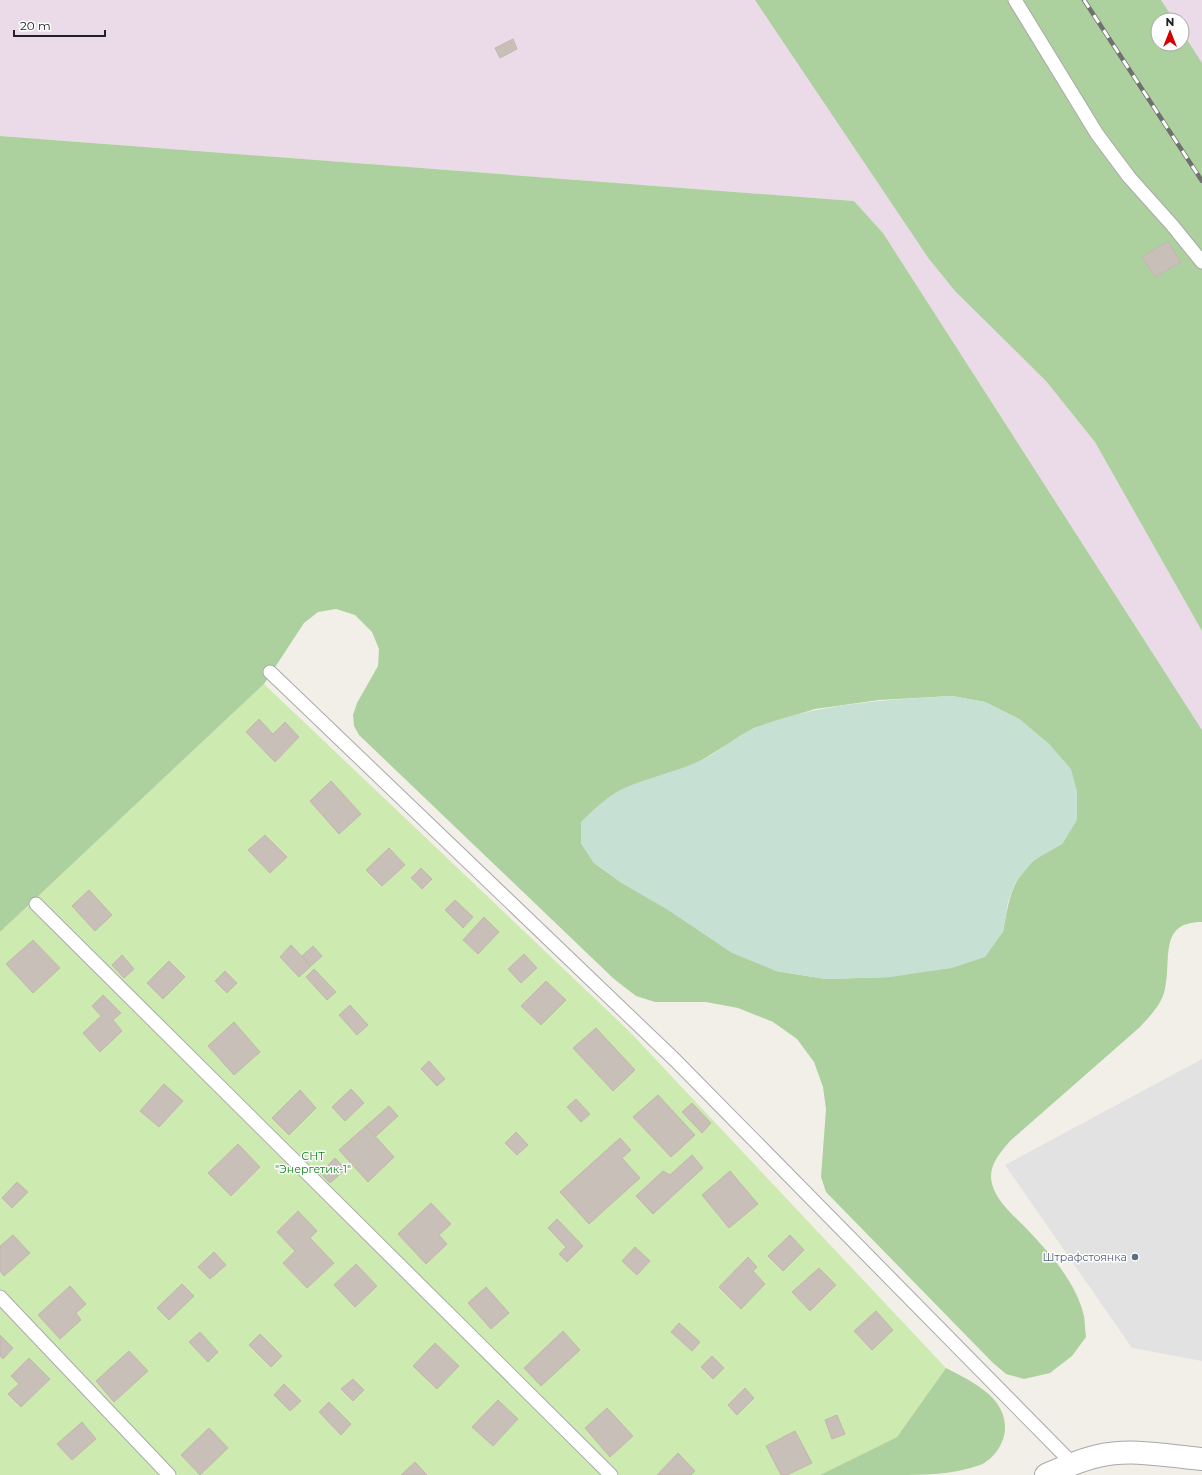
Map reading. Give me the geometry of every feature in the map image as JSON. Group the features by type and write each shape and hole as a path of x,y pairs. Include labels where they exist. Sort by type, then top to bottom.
{"street":[{"path":"1046,1475 1097,1456 1117,1453 1139,1453 1202,1459"}],"lane":[{"path":"1015,0 1097,134 1129,177 1172,225 1202,262"},
{"path":"270,672 665,1051 1073,1464"},
{"path":"36,904 610,1475"},
{"path":"0,1297 169,1475"}],"shaded area":[{"path":"0,0 1202,0 1202,730 883,233 854,201 0,136"},
{"name":"Штрафстоянка","path":"1202,1059 1202,1361 1132,1348 1005,1165"}],"green space":[{"path":"755,0 1161,0 1169,12 1150,12 1150,52 1190,52 1190,44 1202,63 1202,631 1095,442 1046,381 955,291 929,259"},
{"path":"0,136 854,201 883,233 1202,730 1202,922 1188,924 1179,928 1173,935 1168,955 1165,989 1161,1000 1152,1014 1140,1027 1010,1141 998,1156 992,1168 991,1180 998,1198 1042,1245 1060,1267 1068,1278 1080,1303 1084,1316 1086,1337 1072,1356 1050,1373 1024,1379 1006,1374 992,1362 826,1192 821,1177 826,1109 823,1087 814,1062 797,1039 773,1022 738,1008 706,1002 655,1002 636,996 614,979 359,735 354,726 353,715 357,703 378,666 379,649 372,632 355,615 336,609 318,612 304,623 264,684 0,932","holes":["952,696 985,702 1019,719 1050,745 1063,843 1033,861 1020,876 1015,884 1009,902 1003,932 890,977 826,979 776,971 622,883 594,863 581,843 664,775 697,763 754,728 815,709 879,700"]},
{"name":"СНТ \"Энергетик-1\"","path":"264,684 629,1031 946,1368 897,1437 820,1475 0,1475 0,932"},
{"path":"952,696 985,702 1019,719 1050,745 1071,769 1077,791 1077,820 1063,843 1033,861 1015,883 1008,902 1003,932 985,957 952,968 890,977 826,979 776,971 732,953 668,910 622,883 594,863 581,843 581,822 610,797 622,789 637,783 703,760 747,731 803,713 827,708 877,701"},
{"path":"946,1368 986,1392 994,1399 1000,1408 1004,1418 1004,1435 997,1451 985,1463 959,1471 938,1474 820,1475 897,1437"}],"building":[{"path":"513,39 517,49 500,58 495,48"},
{"path":"1168,241 1181,262 1155,277 1142,257"},
{"path":"259,719 273,734 285,722 299,737 275,762 246,732"},
{"path":"331,781 361,814 339,834 310,801"},
{"path":"265,835 287,857 270,873 248,850"},
{"path":"389,848 405,865 382,886 366,870"},
{"path":"421,868 432,879 422,889 411,878"},
{"path":"89,890 112,915 95,931 72,906"},
{"path":"455,900 473,917 463,928 445,910"},
{"path":"484,917 499,932 478,954 463,940"},
{"path":"33,940 60,968 33,993 6,964"},
{"path":"291,945 311,966 299,977 280,957"},
{"path":"313,946 322,956 311,966 302,956"},
{"path":"524,954 537,968 521,983 508,969"},
{"path":"122,955 134,969 124,978 112,965"},
{"path":"169,961 185,977 163,999 147,983"},
{"path":"314,969 336,992 327,1000 306,977"},
{"path":"225,971 237,983 227,993 215,981"},
{"path":"546,981 566,1000 541,1025 521,1006"},
{"path":"103,995 121,1013 113,1020 122,1031 100,1052 83,1033 101,1016 92,1006"},
{"path":"350,1005 368,1025 357,1035 339,1015"},
{"path":"234,1022 260,1052 234,1075 208,1046"},
{"path":"596,1028 635,1070 613,1091 573,1048"},
{"path":"429,1061 445,1079 437,1086 421,1069"},
{"path":"164,1084 183,1101 159,1127 140,1111"},
{"path":"351,1089 364,1103 345,1121 332,1107"},
{"path":"300,1090 316,1108 289,1135 272,1118"},
{"path":"658,1095 695,1135 671,1157 633,1117"},
{"path":"576,1099 590,1114 581,1122 567,1107"},
{"path":"692,1103 711,1123 702,1133 682,1112"},
{"path":"389,1106 398,1116 375,1137 366,1126"},
{"path":"366,1126 394,1157 368,1182 339,1150"},
{"path":"516,1132 528,1145 517,1155 505,1143"},
{"path":"620,1138 631,1150 622,1158 640,1178 589,1224 560,1192"},
{"path":"238,1144 260,1167 231,1196 208,1173"},
{"path":"692,1155 703,1168 653,1214 636,1196 663,1171 670,1175"},
{"path":"335,1158 346,1169 330,1183 320,1173"},
{"path":"730,1171 758,1204 729,1228 702,1195"},
{"path":"17,1182 28,1192 12,1208 2,1198"},
{"path":"431,1203 451,1224 439,1235 447,1244 426,1264 398,1234"},
{"path":"298,1211 317,1231 310,1238 334,1263 307,1288 283,1263 295,1251 277,1232"},
{"path":"557,1219 583,1246 567,1262 559,1254 566,1247 548,1228"},
{"path":"13,1235 30,1253 4,1276 0,1271 0,1246"},
{"path":"790,1235 804,1250 783,1271 768,1256"},
{"path":"635,1247 650,1261 637,1275 622,1261"},
{"path":"214,1252 226,1265 210,1279 198,1267"},
{"path":"748,1257 757,1267 753,1271 765,1284 741,1309 719,1287"},
{"path":"356,1264 377,1286 355,1307 334,1285"},
{"path":"819,1268 836,1285 810,1311 792,1292"},
{"path":"182,1284 194,1296 169,1320 157,1308"},
{"path":"70,1286 86,1304 76,1313 81,1320 60,1339 38,1315"},
{"path":"486,1287 509,1313 491,1329 468,1303"},
{"path":"876,1311 893,1330 872,1350 854,1331"},
{"path":"679,1323 700,1342 692,1351 671,1332"},
{"path":"563,1331 580,1350 541,1386 524,1368"},
{"path":"200,1332 218,1352 208,1362 189,1342"},
{"path":"260,1334 282,1356 271,1367 249,1345"},
{"path":"0,1335 13,1348 3,1359 0,1356"},
{"path":"435,1343 459,1366 437,1389 413,1366"},
{"path":"129,1351 148,1371 114,1402 96,1381"},
{"path":"712,1356 724,1368 713,1379 701,1367"},
{"path":"29,1358 50,1379 21,1407 8,1394 19,1384 11,1376"},
{"path":"353,1379 364,1390 353,1401 341,1389"},
{"path":"284,1384 301,1401 290,1411 274,1395"},
{"path":"745,1388 754,1398 737,1415 728,1405"},
{"path":"498,1400 518,1419 493,1446 472,1427"},
{"path":"329,1402 351,1424 341,1435 319,1412"},
{"path":"607,1408 633,1436 610,1457 585,1428"},
{"path":"837,1415 845,1434 832,1439 825,1420"},
{"path":"82,1422 96,1439 72,1460 57,1444"},
{"path":"209,1428 228,1448 200,1475 181,1455"},
{"path":"795,1431 812,1463 787,1475 781,1475 766,1446"},
{"path":"678,1453 695,1471 691,1475 657,1475"},
{"path":"415,1462 427,1475 401,1475"}],"railway":[{"path":"1084,0 1202,181"}],"place":[{"name":"Штрафстоянка","path":"1135,1257"}]}
